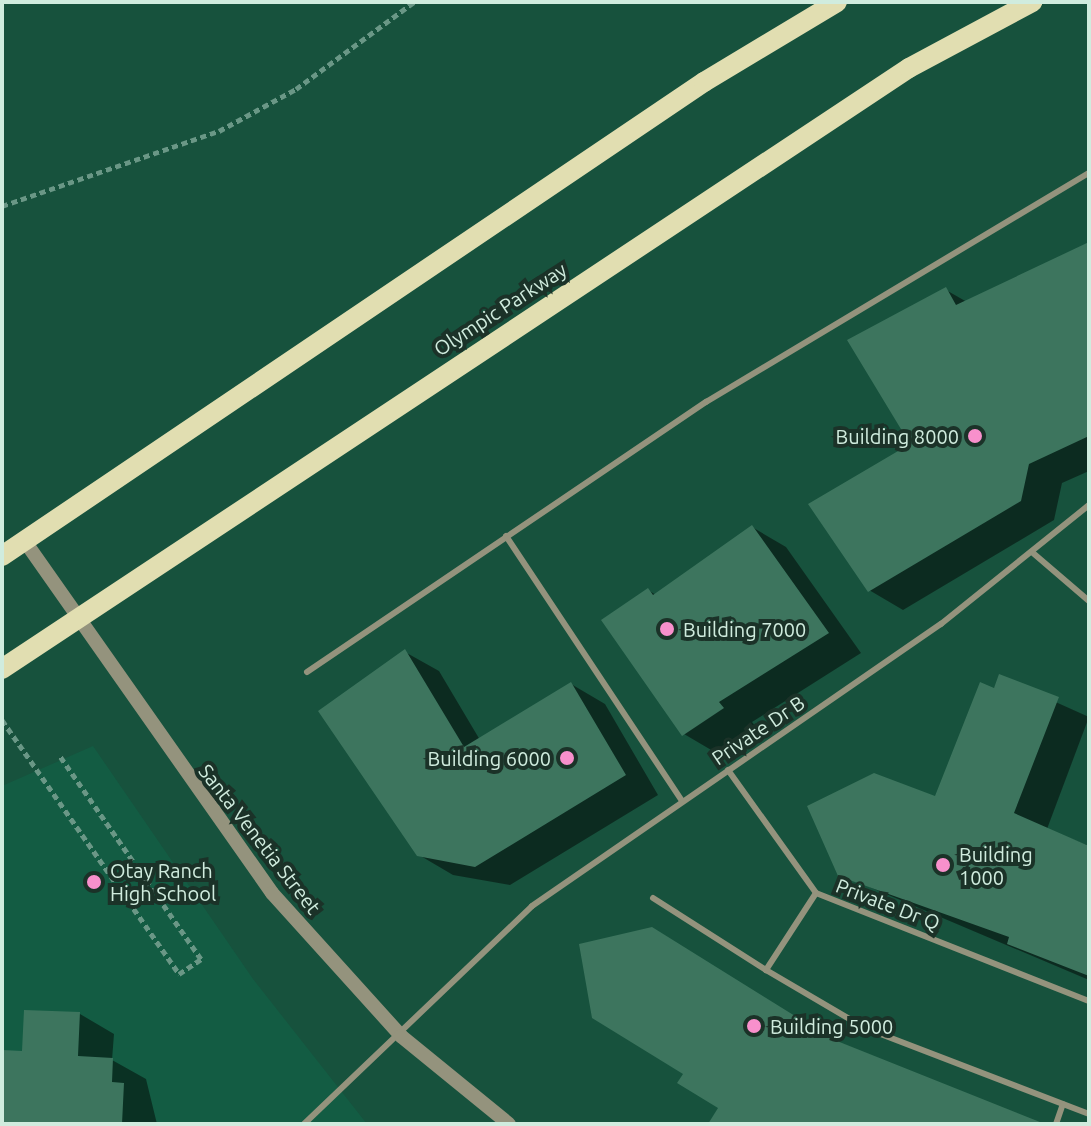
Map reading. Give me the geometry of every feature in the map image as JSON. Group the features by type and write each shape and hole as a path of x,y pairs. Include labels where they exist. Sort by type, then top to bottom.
{"main road":[{"path":"2,556 704,82 837,2"},
{"name":"Olympic Parkway","path":"2,669 909,68 1032,2"}],"street":[{"name":"Santa Venetia Street","path":"24,540 272,893 401,1036 509,1124"}],"lane":[{"path":"307,672 506,536 908,276 1089,173"},
{"name":"Private Dr B","path":"304,1124 401,1036 532,906 1033,553 1089,505"},
{"path":"506,536 682,801"},
{"path":"1033,553 1089,601"},
{"name":"Private Dr Q","path":"728,770 816,893 1089,1001"},
{"path":"766,970 816,893"},
{"path":"653,898 865,1028 1089,1114"},
{"path":"1056,1124 1063,1104"}],"path":[{"path":"2,206 219,131 296,89 414,2"},
{"path":"2,720 179,974 201,959 60,756"}],"shaded area":[{"name":"Otay Ranch High School","path":"93,746 253,979 367,1124 2,1124 2,786"}],"building":[{"name":"Building 8000","path":"1089,242 1089,436 1029,464 1021,501 868,592 808,504 910,444 847,340 946,287 956,305"},
{"name":"Building 7000","path":"752,525 829,633 719,702 724,708 682,736 601,620 648,588 653,595"},
{"name":"Building 6000","path":"405,649 464,747 571,682 626,775 475,867 417,856 318,711"},
{"name":"Building 1000","path":"999,674 1059,697 1014,813 1089,846 1089,976 1007,944 1009,937 838,876 807,806 874,773 935,796 980,682 994,688"},
{"name":"Building 5000","path":"652,927 832,1039 1045,1124 708,1124 718,1108 677,1083 683,1074 592,1018 579,944"},
{"path":"24,1010 80,1012 78,1056 113,1058 112,1082 124,1083 122,1124 2,1124 2,1050 22,1051"}],"place":[{"name":"Building 8000","path":"975,436"},
{"name":"Building 7000","path":"667,629"},
{"name":"Building 6000","path":"567,758"},
{"name":"Building 1000","path":"943,865"},
{"name":"Otay Ranch High School","path":"94,882"},
{"name":"Building 5000","path":"754,1026"}]}
